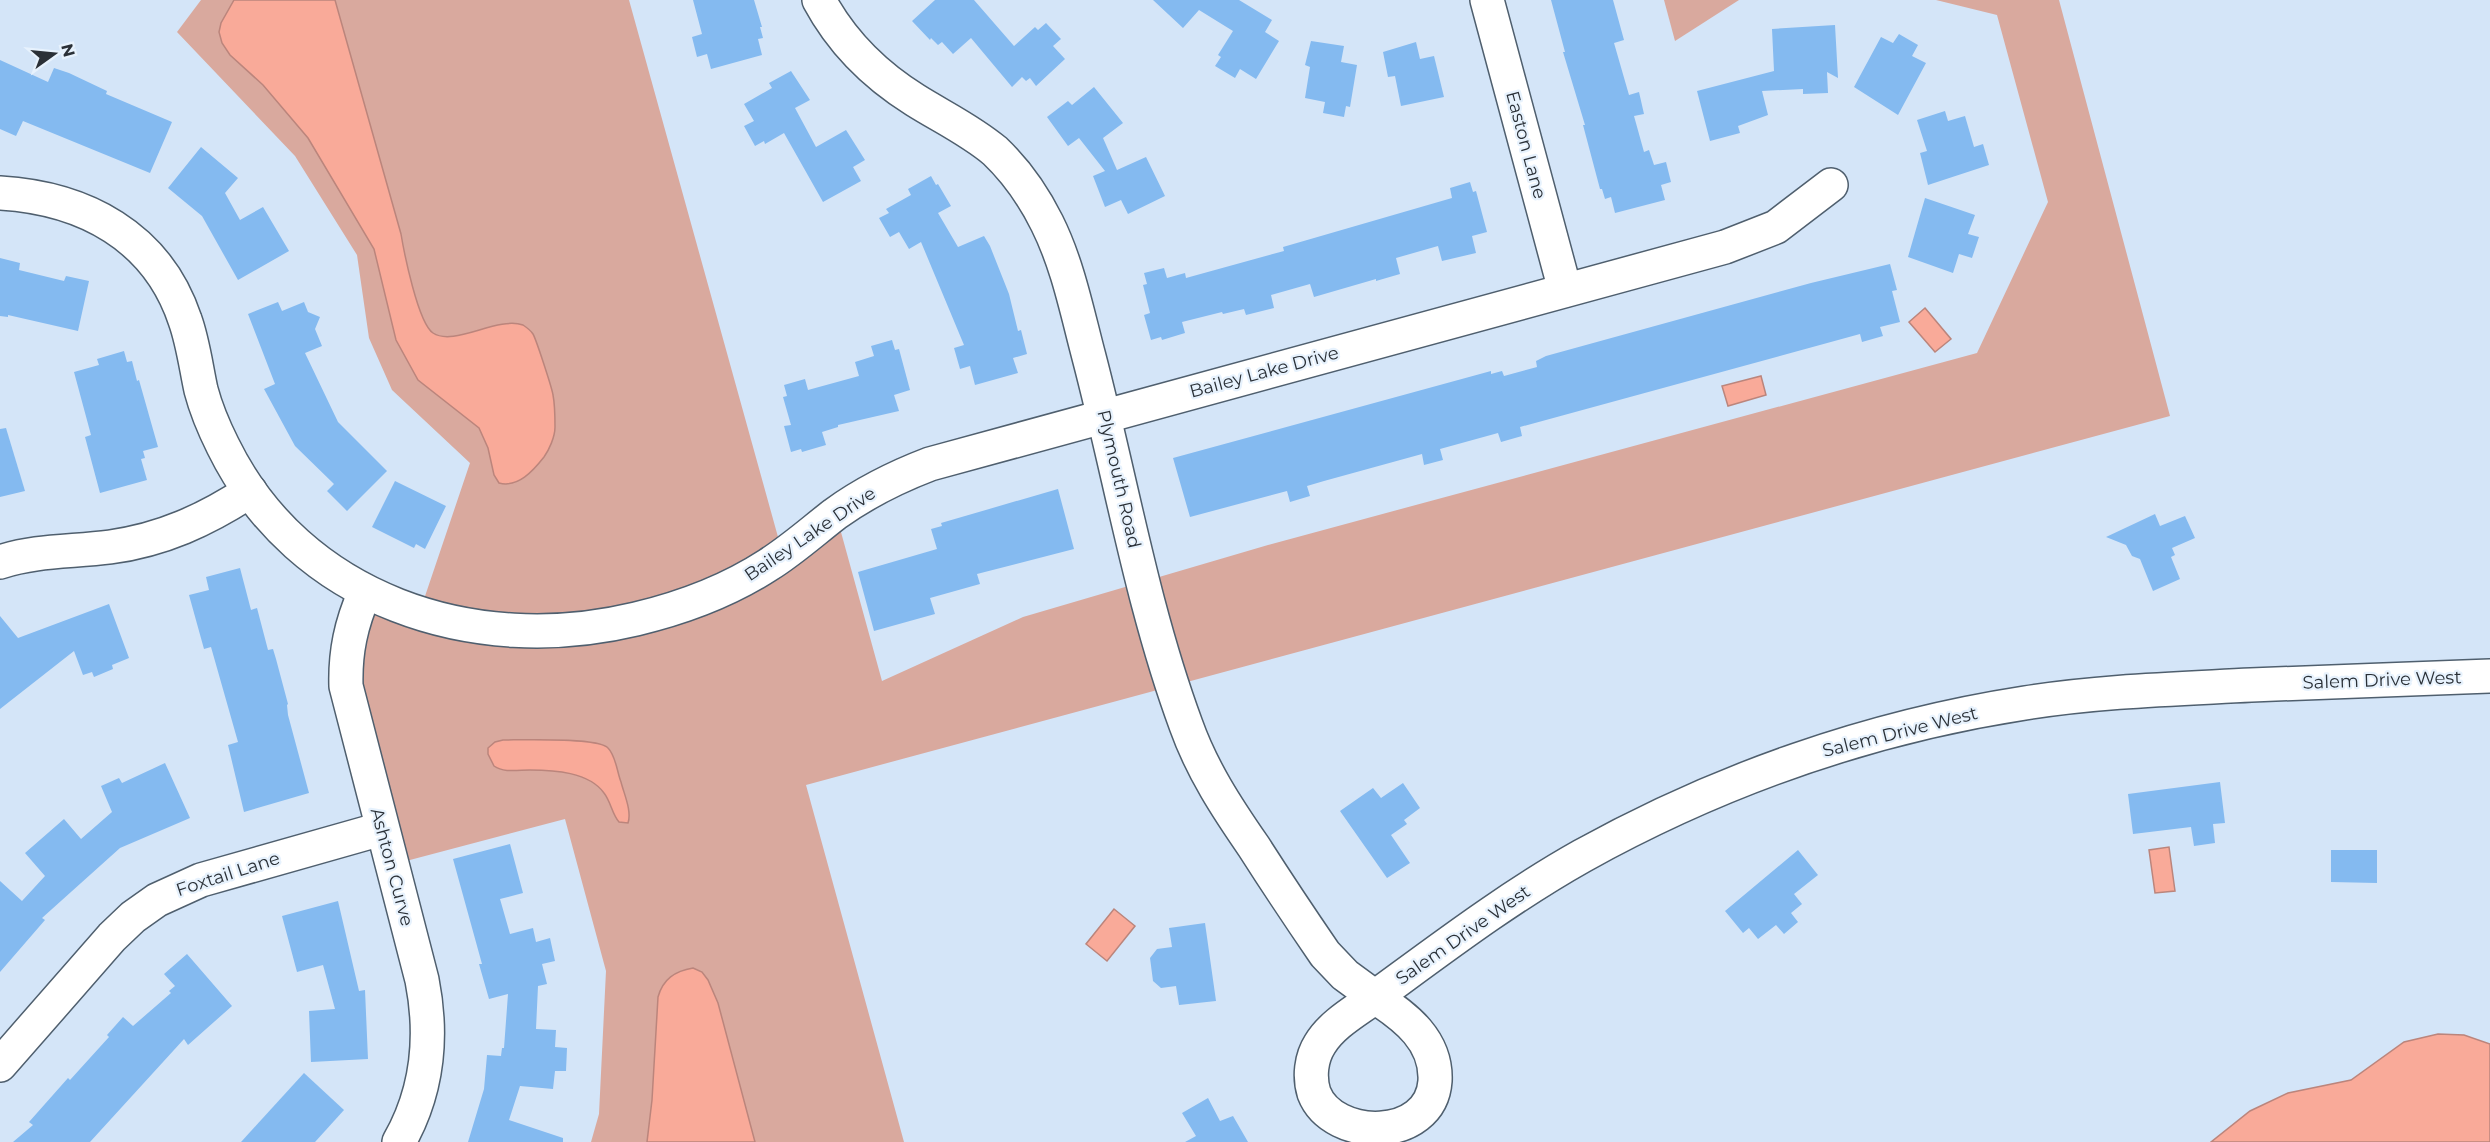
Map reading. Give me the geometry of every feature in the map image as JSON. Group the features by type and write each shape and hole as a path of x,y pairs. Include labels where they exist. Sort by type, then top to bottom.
{"street":[{"name":"Plymouth Road","path":"819,0 846,42 872,68 916,101 960,125 994,151 1028,191 1048,225 1064,264 1105,416 1123,503 1143,581 1176,696 1199,757 1220,797 1325,954 1345,975 1375,997"},
{"name":"Easton Lane","path":"1487,0 1565,290"},
{"name":"Bailey Lake Drive","path":"0,193 35,196 59,201 82,210 105,221 122,233 149,259 179,304 189,330 208,411 224,448 250,491 276,524 300,547 365,592 419,615 482,627 554,630 598,626 637,619 692,602 733,586 783,555 852,503 908,472 952,457 1725,247 1762,234 1790,218 1831,185"},
{"path":"0,562 29,554 108,548 163,536 212,516 250,491"},
{"name":"Ashton Curve","path":"365,592 350,631 346,660 346,686 381,829 422,980 428,1024 428,1053 422,1084 414,1110 399,1142"},
{"name":"Salem Drive West","path":"1375,997 1502,906 1580,857 1645,823 1718,791 1779,765 1834,747 1970,713 2076,696 2146,690 2490,676"},
{"name":"Foxtail Lane","path":"0,1065 121,929 163,897 201,880 381,829"}],"shaded area":[{"path":"201,0 629,0 783,555 836,514 882,681 1023,617 1268,545 1977,353 2048,202 1997,15 1936,0 2059,0 2170,416 806,785 904,1142 591,1142 599,1114 606,971 565,819 391,865 348,700 365,592 419,614 470,463 392,390 369,338 357,255 295,156 177,32"},
{"path":"234,0 335,0 401,234 412,286 427,327 433,333 452,336 513,323 523,325 533,334 553,395 555,431 544,457 530,473 519,481 499,483 494,475 488,448 479,428 418,380 396,340 374,249 308,138 263,85 230,55 222,43 219,32 221,23"},
{"path":"1664,0 1739,0 1675,41"},
{"path":"1925,308 1951,339 1935,352 1909,322"},
{"path":"1761,376 1766,395 1728,406 1722,386"},
{"path":"503,740 576,741 602,744 611,751 615,760 627,802 628,823 619,822 604,793 580,776 550,771 507,770 494,766 488,754 488,748 495,742"},
{"path":"2169,847 2175,891 2155,893 2149,850"},
{"path":"1114,909 1135,926 1107,961 1086,944"},
{"path":"693,968 702,972 708,980 718,1003 755,1142 647,1142 652,1100 658,997 663,985 671,977"},
{"path":"2438,1034 2464,1035 2490,1044 2490,1142 2211,1142 2250,1111 2288,1093 2351,1080 2404,1042"}],"building":[{"path":"693,0 754,0 762,27 760,27 763,38 758,39 762,55 711,69 707,54 697,57 692,37 702,34"},
{"path":"935,0 974,0 1014,46 1035,27 1038,30 1046,23 1061,39 1053,46 1065,59 1036,86 1030,78 1026,81 1022,77 1012,87 971,38 953,54 942,42 938,45 931,38 930,40 912,21"},
{"path":"1153,0 1239,0 1272,20 1265,32 1279,41 1256,79 1240,69 1235,78 1215,66 1221,57 1218,55 1233,31 1199,10 1183,28"},
{"path":"1551,0 1613,0 1624,40 1614,43 1629,95 1639,92 1644,114 1634,116 1644,152 1649,150 1654,165 1666,162 1671,182 1661,185 1665,200 1615,213 1611,197 1605,199 1600,189"},
{"path":"1835,25 1838,78 1827,72 1828,93 1803,94 1803,89 1762,91 1768,115 1738,126 1740,133 1710,141 1697,91 1774,71 1772,29"},
{"path":"1899,34 1918,45 1912,56 1926,63 1898,115 1854,87 1881,37 1893,43"},
{"path":"1311,41 1344,46 1341,62 1357,65 1350,107 1346,106 1344,117 1323,113 1325,102 1305,98 1310,67 1305,65"},
{"path":"1416,42 1420,59 1434,56 1444,97 1401,106 1395,76 1388,77 1383,52"},
{"path":"0,60 48,82 54,68 69,73 107,91 106,94 172,122 150,173 23,121 16,136 0,129"},
{"path":"791,71 810,100 795,108 816,147 846,130 865,160 853,167 861,181 823,202 784,133 765,144 764,141 755,146 744,126 754,121 744,104 772,88 769,83"},
{"path":"1094,87 1123,123 1103,138 1117,170 1146,157 1165,196 1128,214 1121,200 1105,207 1093,176 1105,171 1079,138 1068,146 1047,117 1068,101 1072,105"},
{"path":"1945,111 1948,121 1965,116 1974,147 1983,144 1989,165 1928,185 1920,153 1927,151 1917,120"},
{"path":"201,147 238,178 225,193 240,220 263,207 289,251 238,280 202,216 168,188"},
{"path":"931,176 951,206 938,213 958,247 984,236 990,246 1009,294 1018,331 1021,330 1027,354 1013,358 1018,373 975,385 970,366 960,369 954,348 964,345 921,242 909,249 899,232 890,237 879,218 889,213 886,209 911,195 908,189"},
{"path":"1470,182 1473,192 1476,191 1487,232 1472,236 1476,253 1442,261 1438,246 1396,258 1400,274 1314,297 1310,284 1271,295 1274,308 1246,315 1244,309 1223,314 1222,312 1182,322 1185,333 1162,340 1161,337 1151,340 1144,315 1150,313 1143,285 1147,284 1144,273 1164,268 1167,278 1185,273 1186,278 1284,251 1283,247 1452,198 1450,188"},
{"path":"1925,198 1975,215 1968,234 1979,237 1972,258 1959,254 1953,273 1908,257"},
{"path":"0,258 20,263 19,270 64,281 66,276 89,281 78,331 8,315 8,317 0,316"},
{"path":"1890,264 1897,290 1892,291 1900,322 1880,327 1883,336 1862,342 1860,334 1520,427 1522,436 1501,442 1498,433 1440,449 1443,460 1424,465 1422,454 1324,481 1307,486 1310,496 1290,502 1287,491 1190,517 1173,458 1491,371 1491,374 1502,371 1504,376 1537,367 1536,361 1546,356 1811,283"},
{"path":"278,302 282,311 304,302 308,312 320,317 315,329 322,346 305,353 338,422 387,471 347,511 327,491 334,484 295,446 264,389 275,384 248,314"},
{"path":"892,340 895,350 899,349 910,390 894,395 899,411 838,425 838,427 822,432 826,445 802,452 801,449 791,452 784,426 791,425 783,397 787,396 784,385 805,379 808,390 859,376 855,362 874,356 871,346"},
{"path":"124,351 127,362 132,361 137,381 139,380 158,447 143,451 145,458 141,459 147,480 100,493 85,437 91,435 74,372 99,365 97,359"},
{"path":"6,428 25,491 0,497 0,429"},
{"path":"395,481 446,506 425,549 416,544 414,548 372,527"},
{"path":"1058,489 1074,549 977,574 980,584 930,598 935,614 874,631 858,572 937,549 931,529 942,526 941,523"},
{"path":"2155,514 2160,526 2185,516 2195,538 2172,548 2175,555 2171,557 2180,579 2153,591 2140,559 2132,556 2126,545 2106,537"},
{"path":"240,568 251,610 257,608 268,650 273,649 309,793 244,812 228,745 238,742 211,647 204,649 189,595 209,590 206,577"},
{"path":"109,604 129,658 112,665 113,669 94,677 92,672 83,675 74,651 0,709 0,616 18,638"},
{"path":"165,763 190,818 120,848 42,918 45,920 0,972 0,881 22,901 45,876 25,853 64,819 81,839 112,812 101,786 119,778 122,783"},
{"path":"2220,782 2225,823 2213,824 2215,843 2194,846 2191,827 2133,834 2128,794"},
{"path":"1403,783 1420,808 1404,820 1407,824 1391,835 1410,863 1387,878 1340,811 1373,788 1381,798"},
{"path":"510,844 523,893 500,899 510,934 533,928 536,942 550,938 555,961 542,964 547,984 538,986 536,1029 556,1030 555,1047 567,1048 566,1071 555,1071 553,1089 520,1086 509,1120 563,1138 563,1142 468,1142 484,1089 487,1055 501,1056 502,1048 504,1048 508,994 489,999 479,964 482,964 453,859"},
{"path":"1798,850 1818,875 1794,894 1802,904 1791,913 1798,922 1784,934 1776,925 1758,939 1749,928 1743,933 1725,911"},
{"path":"2331,850 2377,850 2377,883 2331,882"},
{"path":"338,901 359,991 365,990 368,1059 311,1062 309,1011 335,1009 323,965 297,972 282,916"},
{"path":"1205,923 1216,1001 1179,1005 1176,986 1161,988 1153,981 1150,958 1157,949 1172,947 1169,928"},
{"path":"187,954 232,1006 188,1045 184,1039 90,1142 13,1142 33,1125 29,1122 109,1037 107,1035 123,1017 133,1026 171,993 169,991 175,986 164,974"},
{"path":"304,1073 344,1110 315,1142 241,1142"},
{"path":"1208,1098 1220,1121 1233,1116 1248,1142 1185,1142 1196,1136 1182,1113"}]}
